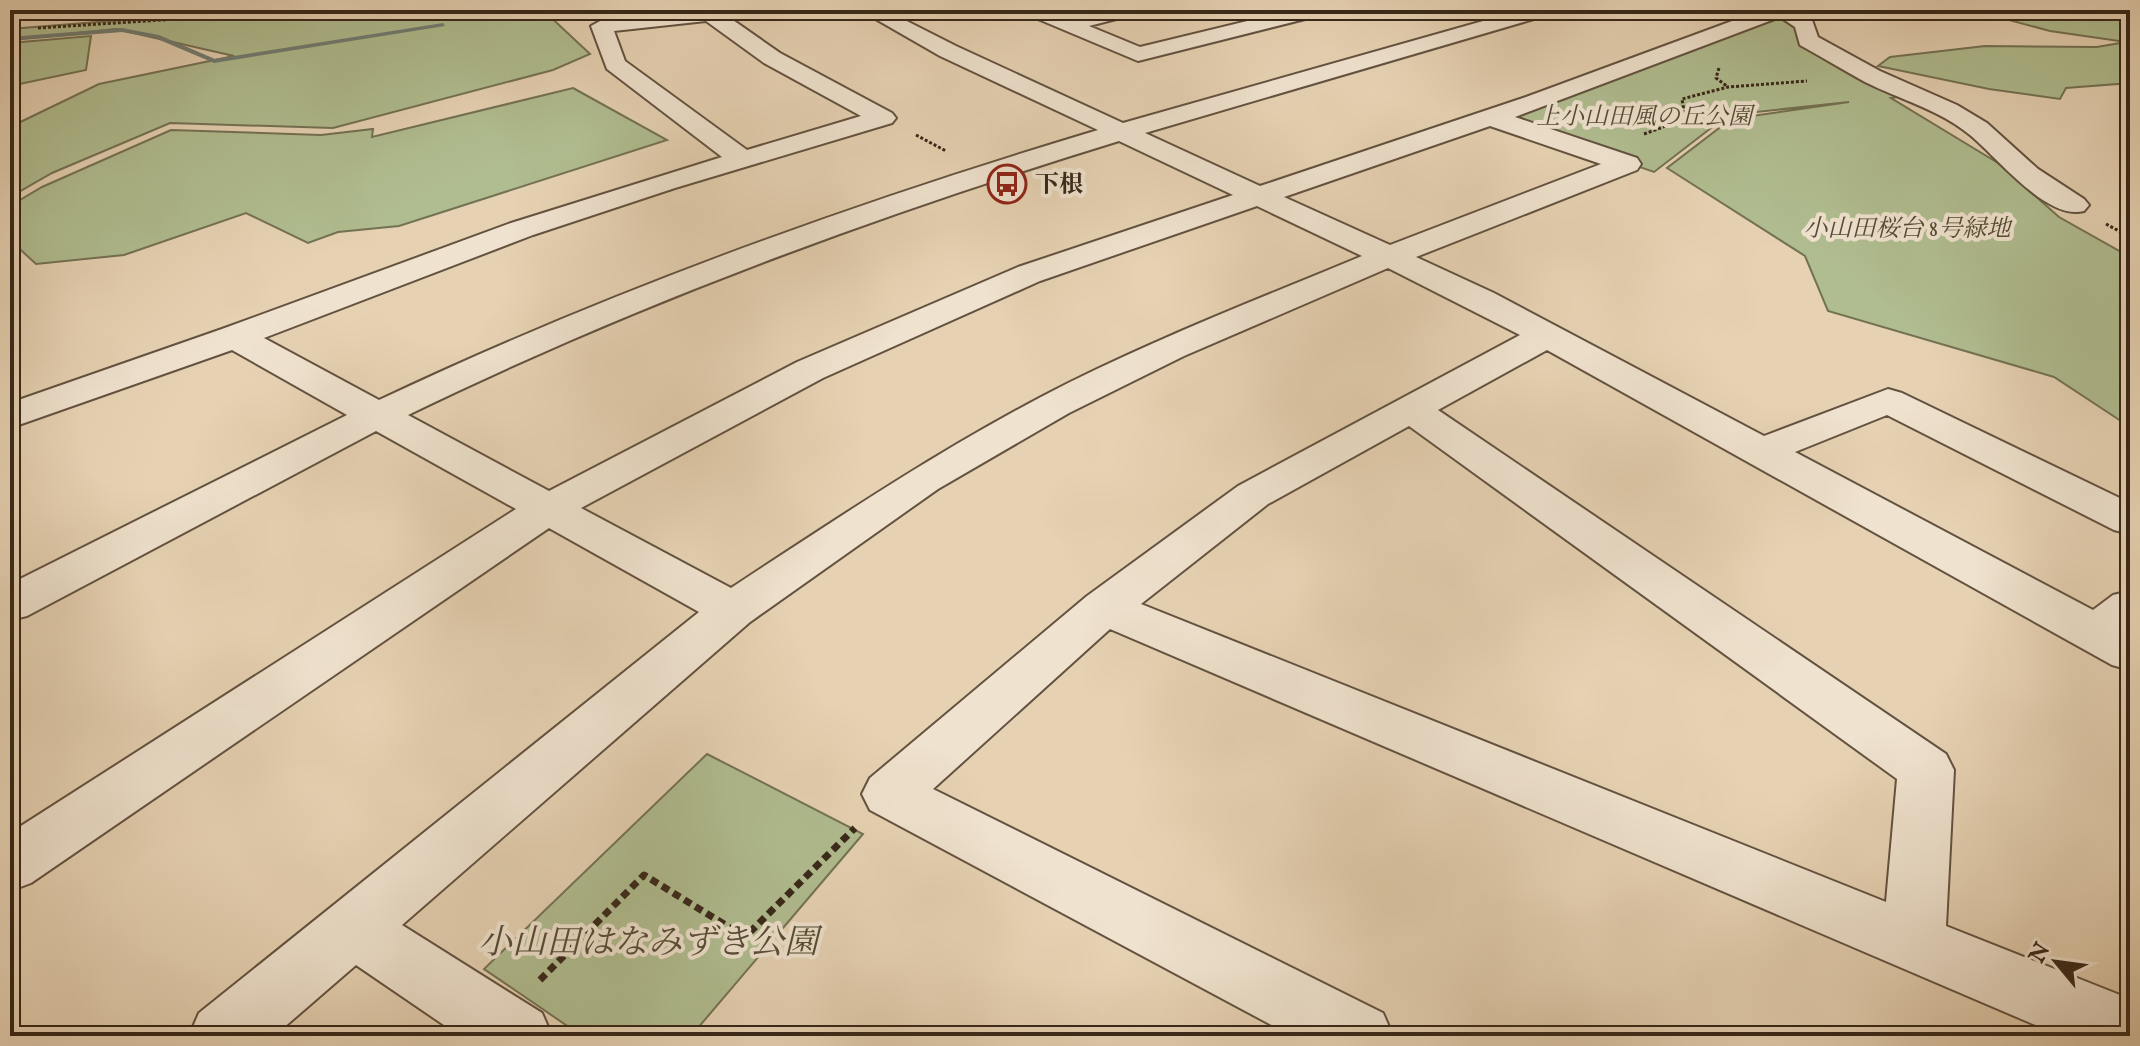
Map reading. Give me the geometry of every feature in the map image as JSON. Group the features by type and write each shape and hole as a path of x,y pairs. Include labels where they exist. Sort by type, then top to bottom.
{"street":[{"path":"742,159 615,64 602,26 751,10"},
{"path":"870,10 948,51 1390,256 1547,335 1760,452 2119,631"},
{"path":"1033,10 1138,54 1318,10"},
{"path":"1068,25 1129,10"},
{"path":"10,604 376,414 598,315 732,261 986,173 1544,10"},
{"path":"10,865 547,509 810,370 1029,274 1489,117 1782,10 1805,24 1808,40 1872,76 1948,110 1978,128 2028,175 2074,205"},
{"path":"710,14 772,58 883,118"},
{"path":"223,1036 733,610 923,480 1055,405 1171,348 1390,256 1627,164 1489,117"},
{"path":"10,416 235,337 522,229 883,118"},
{"path":"1359,1036 890,794 1104,608 1253,495 1547,335"},
{"path":"235,337 733,610"},
{"path":"1760,452 1888,401 2130,520"},
{"path":"1409,408 1926,770 1914,941"},
{"path":"1104,608 2130,1032"},
{"path":"353,928 508,1029"}],"path":[{"path":"25,29 316,10"},
{"path":"1642,135 1666,126 1684,112 1682,99 1716,89 1756,83 1872,76"},
{"path":"883,118 986,173"},
{"path":"508,1029 644,875 745,937 890,794"}],"green space":[{"path":"248,10 543,10 590,54 553,70 333,128 170,123 52,173 10,197 10,127 99,84 234,56 116,29 10,40 10,29"},
{"path":"1972,10 2130,10 2130,83 2066,88 2060,99 1989,89 1878,66 1890,57 1985,46 2097,47 2126,42 2050,31"},
{"name":"小山田桜台 8号緑地","path":"1782,12 1799,24 1801,38 1911,95 1891,98 1998,163 2059,217 2130,257 2130,427 2054,377 1828,311 1805,256 1667,168 1731,119 1849,102 1728,115 1654,172 1497,118"},
{"path":"91,36 86,70 10,86 10,43"},
{"path":"573,88 667,140 399,226 338,232 308,243 246,213 124,255 36,264 10,240 10,206 42,187 171,130 321,135 373,129 372,137"},
{"name":"小山田はなみずき公園","path":"707,754 863,834 691,1036 582,1036 484,969"}],"waterway":[{"path":"10,39 122,30 157,36 214,61 443,25"}],"place":[{"name":"下根","path":"1007,184"}],"park label":[{"name":"上小山田風の丘公園","path":"1644,116"}]}
